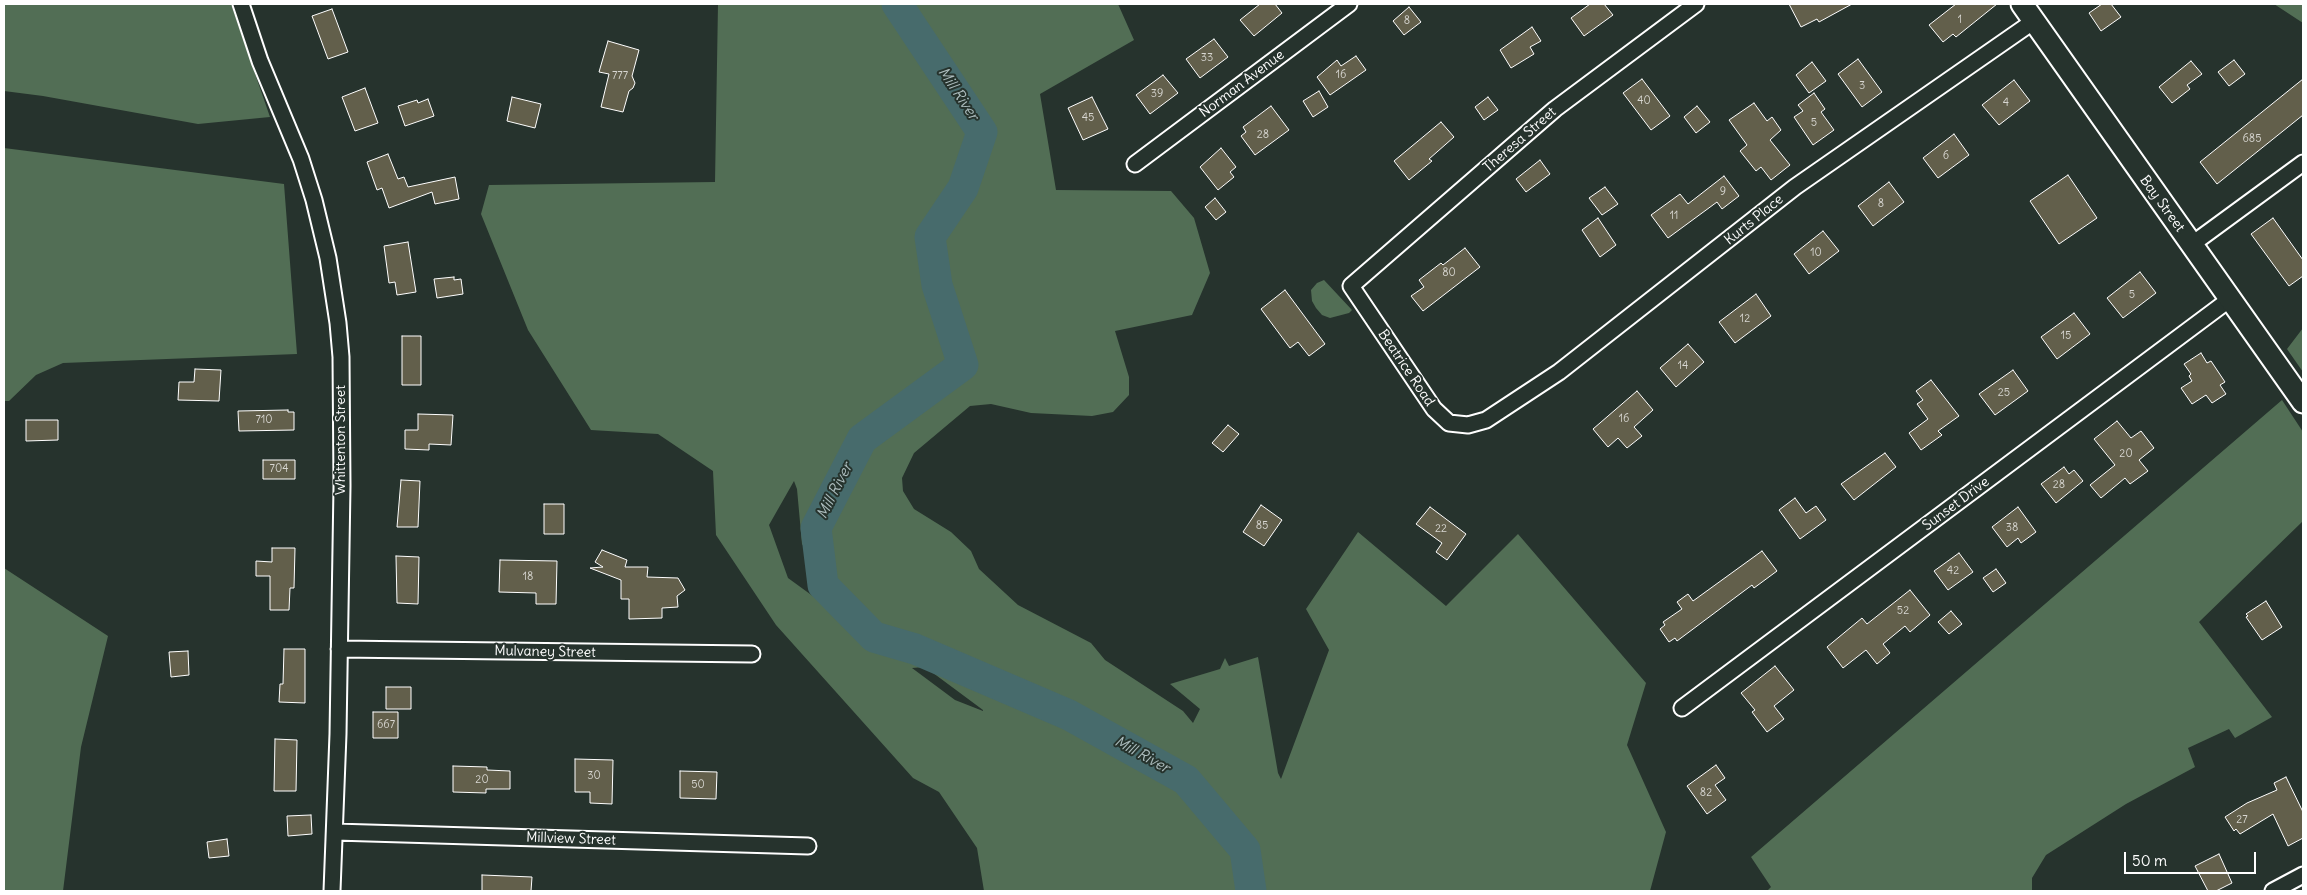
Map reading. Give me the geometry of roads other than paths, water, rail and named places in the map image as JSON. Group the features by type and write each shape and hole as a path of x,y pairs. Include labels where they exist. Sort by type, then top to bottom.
{"main road":[{"name":"Bay Street","path":"2022,4 2303,402"}],"street":[{"name":"Whittenton Street","path":"241,4 260,61 305,172 322,229 334,290 341,357 339,650 332,891"},
{"name":"Norman Avenue","path":"1135,164 1349,4"},
{"name":"Theresa Street","path":"1351,286 1555,109 1696,4"},
{"name":"Kurts Place","path":"1477,424 1502,411 1559,372 1795,187 2034,21"},
{"path":"2191,245 2303,163"},
{"name":"Beatrice Road","path":"1351,286 1440,416 1449,423 1458,425 1477,424"},
{"name":"Sunset Drive","path":"1682,708 2230,299"},
{"name":"Mulvaney Street","path":"339,650 752,654"},
{"name":"Millview Street","path":"335,832 808,846"},
{"path":"2273,891 2303,874"}],"waterway":[{"name":"Mill River","path":"897,4 982,132 963,188 930,237 937,285 963,365 862,439 816,528 823,585 874,637 915,649 1069,715 1186,780 1245,850 1251,891"}]}
